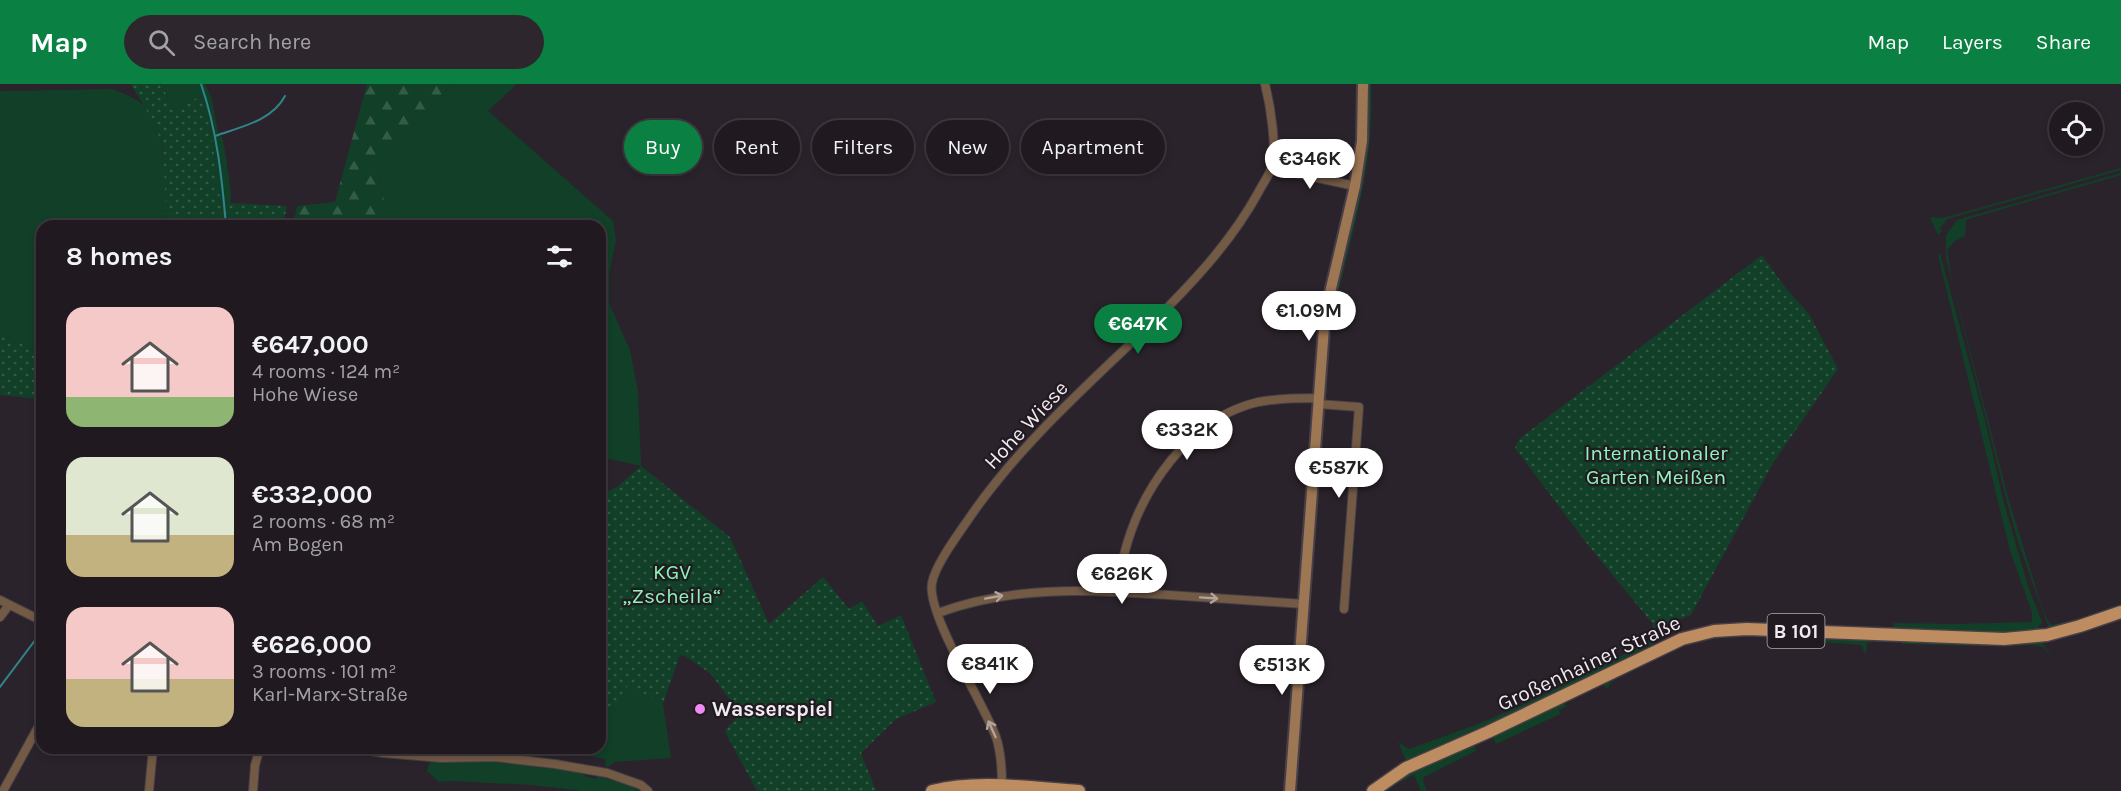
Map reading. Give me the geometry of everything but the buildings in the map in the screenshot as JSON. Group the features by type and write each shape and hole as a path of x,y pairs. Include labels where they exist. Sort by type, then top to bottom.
{"main road":[{"path":"1290,791 1325,314 1355,186 1362,141 1363,84"},
{"name":"Großenhainer Straße","path":"1373,791 1406,768 1488,732 1682,639 1714,631 1748,628 2004,639 2047,635 2121,612"},
{"path":"932,791 954,785 1080,791"}],"street":[{"name":"Hohe Wiese","path":"1002,786 1000,758 995,736 938,613 932,594 931,584 934,575 979,503 1030,442 1203,272 1250,208 1272,168 1272,123 1265,84"},
{"path":"1272,168 1355,186"},
{"path":"1119,592 1124,555 1136,520 1151,489 1170,460 1216,422 1239,408 1257,402 1287,397 1359,408 1344,609"},
{"path":"938,613 974,600 1016,593 1058,591 1119,592 1304,604"},
{"path":"0,600 36,618"},
{"path":"0,617 9,605"},
{"path":"3,791 36,731"},
{"path":"149,791 152,754"},
{"path":"253,791 258,754"},
{"path":"408,754 442,758 494,756 555,764 607,773 641,785 648,791"}],"green space":[{"path":"131,84 160,84 175,109 201,96 210,124 221,205 231,203 287,206 284,220 167,220 163,147 154,123"},
{"path":"160,84 205,84 212,99 218,133 223,138 231,203 221,206 210,124 201,96 175,109"},
{"path":"367,84 453,84 402,138 378,171 388,220 294,220 297,206 335,202"},
{"path":"453,84 517,84 488,111 613,221 616,240 609,274 609,303 630,350 638,391 641,466 606,458 606,220 388,220 378,171 402,138"},
{"path":"1367,84 1371,84 1372,113 1366,172 1333,315 1328,311"},
{"path":"113,89 142,104 158,131 165,162 167,220 36,220 36,351 0,333 0,91"},
{"path":"2121,168 2121,170 1947,219 1938,235 1930,217 1941,218 1958,214"},
{"path":"2121,173 2121,175 1968,219 1965,236 1955,241 1947,250 1952,281 2009,501 2049,623 2052,625 2081,618 2121,604 2121,607 2082,620 2049,628 2019,545 2007,502 1946,258 1946,235 1957,220"},
{"path":"1940,253 1985,421 2004,503 2028,586 2042,622 2037,630 2004,633 1893,630 1894,623 2032,622 2032,612 2010,551 1938,255"},
{"name":"Internationaler Garten Meißen","path":"1762,255 1784,286 1809,314 1838,369 1773,463 1691,615 1666,624 1652,623 1588,545 1515,448 1519,439"},
{"path":"0,333 36,351 36,398 0,395"},
{"name":"KGV „Zscheila“","path":"641,466 730,537 769,624 823,577 849,609 862,601 878,626 901,615 936,702 896,719 861,753 876,791 757,791 725,732 740,714 711,674 685,656 680,655 663,704 627,686 618,710 606,705 606,492 617,487"},
{"path":"1652,623 1666,624 1668,632 1666,637 1574,685 1406,761 1398,742 1409,749 1481,723 1531,701 1621,656 1649,639 1653,633"},
{"path":"1724,634 1874,638 1874,641 1867,643 1866,655 1861,645 1746,636 1709,639 1679,647 1661,655 1612,681 1607,689 1603,684 1583,695 1584,692 1678,645"},
{"path":"1903,640 2041,641 2052,657 2043,647 2033,645 1902,644"},
{"path":"627,685 663,704 671,758 615,762 606,768 605,759 578,754 606,754 606,705 618,710"},
{"path":"1562,703 1568,706 1559,710 1560,714 1496,744 1493,737 1496,733"},
{"path":"1474,745 1476,751 1424,777 1423,782 1427,791 1421,791 1414,775 1389,786 1408,773"},
{"path":"430,761 486,761 573,771 584,773 584,776 596,779 597,776 628,785 640,791 583,791 530,785 439,782 427,771"}],"waterway":[{"path":"201,84 215,136 225,220"},
{"path":"215,136 264,117 272,112 285,96"},
{"path":"0,687 36,639"}],"place":[{"name":"Wasserspiel","path":"700,709"}]}
